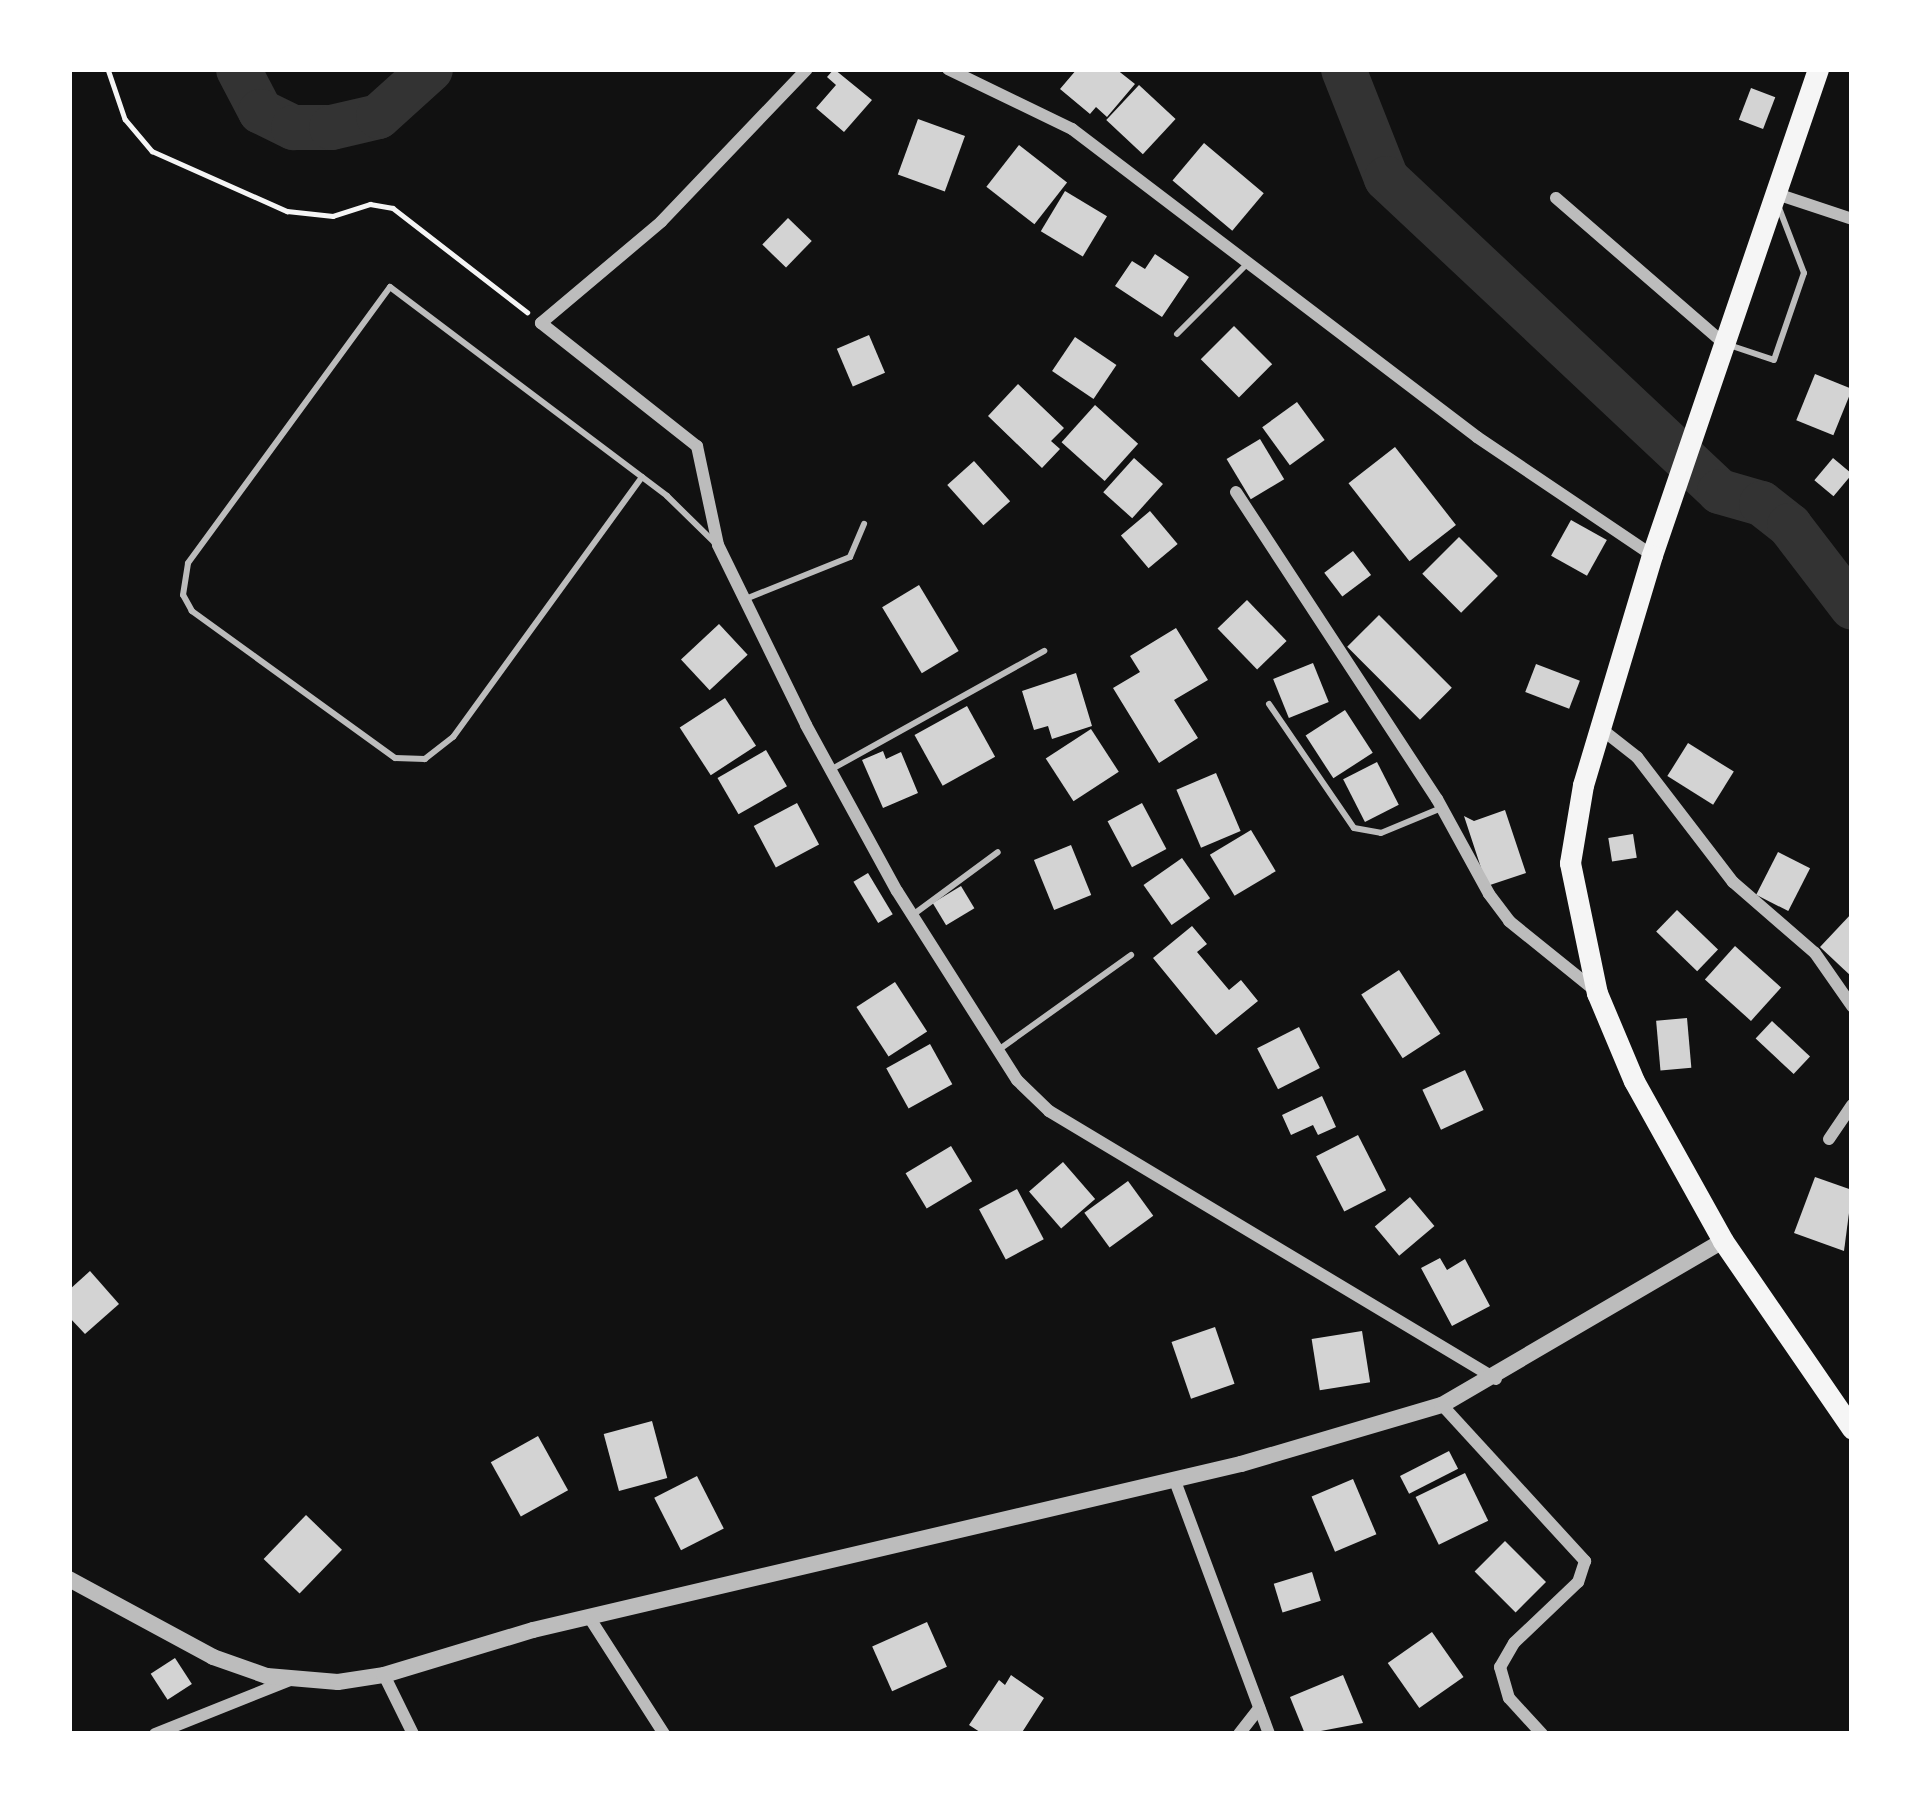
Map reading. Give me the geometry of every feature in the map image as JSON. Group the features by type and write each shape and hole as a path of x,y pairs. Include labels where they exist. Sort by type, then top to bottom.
{"main road":[{"path":"1818,69 1655,545 1599,728 1570,863 1597,993 1634,1081 1723,1241 1852,1429"}],"street":[{"path":"807,69 661,223 541,323 697,446 718,545 830,771 912,916 997,1051 1049,1111 1497,1380"},
{"path":"948,69 1072,128 1477,437 1655,545"},
{"path":"1774,194 1852,220"},
{"path":"1556,198 1722,342"},
{"path":"1236,492 1442,808 1508,921 1597,993"},
{"path":"1599,728 1636,757 1733,882 1815,952 1852,1006"},
{"path":"1829,1139 1852,1105"},
{"path":"69,1580 213,1657 291,1680 384,1676 589,1617 1174,1481 1442,1405 1497,1380 1723,1241"},
{"path":"1442,1405 1585,1561 1578,1582 1514,1643 1500,1667 1508,1698 1542,1734"},
{"path":"1174,1481 1269,1734"},
{"path":"589,1617 664,1734"},
{"path":"384,1676 413,1734"},
{"path":"155,1734 291,1680"},
{"path":"1239,1734 1259,1708"}],"lane":[{"path":"1722,342 1774,360 1782,338 1804,273 1774,194"},
{"path":"1177,334 1250,261"},
{"path":"642,477 453,737 424,759 395,758 192,611 183,596 188,562 390,287 642,477 718,545"},
{"path":"744,600 850,557 864,524"},
{"path":"830,771 1044,651"},
{"path":"1269,704 1354,828 1382,833 1442,808"},
{"path":"912,916 998,852"},
{"path":"997,1051 1131,955"}],"path":[{"path":"108,69 125,119 152,151 287,212 333,216 370,204 393,208 541,323"}],"building":[{"path":"834,69 872,100 844,132 816,108 836,85 827,77"},
{"path":"1077,69 1116,69 1135,84 1107,117 1096,107 1090,114 1060,89"},
{"path":"1139,85 1176,119 1143,154 1106,120"},
{"path":"1751,88 1775,97 1763,129 1739,120"},
{"path":"918,119 965,136 945,192 898,174"},
{"path":"1204,143 1264,193 1232,231 1173,181"},
{"path":"1019,145 1067,183 1034,224 986,187"},
{"path":"1065,191 1107,216 1083,257 1041,231"},
{"path":"788,218 812,241 786,268 762,245"},
{"path":"1155,254 1189,277 1162,317 1115,286 1132,261 1145,269"},
{"path":"1234,326 1272,364 1239,397 1201,359"},
{"path":"869,335 885,373 853,386 837,349"},
{"path":"1075,337 1116,365 1094,399 1052,371"},
{"path":"1815,374 1852,389 1833,435 1796,420"},
{"path":"1018,384 1064,428 1051,441 1060,449 1042,468 988,416"},
{"path":"1297,402 1325,440 1290,465 1262,427"},
{"path":"1095,405 1138,444 1105,481 1062,442"},
{"path":"1260,439 1284,479 1251,499 1227,459"},
{"path":"1395,447 1456,525 1409,561 1349,483"},
{"path":"1134,458 1163,484 1132,518 1103,492"},
{"path":"1833,458 1852,474 1834,496 1814,480"},
{"path":"974,461 1010,501 983,525 947,485"},
{"path":"1150,511 1178,544 1149,568 1121,535"},
{"path":"1571,520 1607,540 1587,576 1551,556"},
{"path":"1459,537 1498,576 1461,613 1422,574"},
{"path":"1353,551 1371,575 1342,597 1324,573"},
{"path":"919,585 959,651 922,673 882,607"},
{"path":"1247,600 1287,641 1257,669 1218,628"},
{"path":"1379,615 1452,688 1420,720 1347,647"},
{"path":"719,624 748,655 710,690 681,659"},
{"path":"1176,628 1208,680 1174,700 1198,738 1159,763 1113,688 1140,672 1130,656"},
{"path":"1313,663 1329,702 1289,718 1273,679"},
{"path":"1536,664 1580,681 1569,709 1525,692"},
{"path":"1076,673 1092,726 1052,739 1048,726 1034,730 1022,691"},
{"path":"725,698 756,746 711,775 680,727"},
{"path":"967,706 995,757 943,786 915,735"},
{"path":"1345,710 1373,753 1333,778 1306,736"},
{"path":"1091,729 1119,772 1073,801 1046,758"},
{"path":"1688,743 1734,772 1713,805 1667,776"},
{"path":"766,750 787,786 739,814 718,778"},
{"path":"883,751 886,759 901,752 918,793 883,808 862,760"},
{"path":"1377,762 1399,805 1365,822 1343,779"},
{"path":"1216,773 1241,831 1201,848 1176,790"},
{"path":"797,803 819,844 776,868 754,826"},
{"path":"1142,803 1166,849 1132,867 1108,821"},
{"path":"1505,810 1526,873 1487,886 1464,816 1474,821"},
{"path":"1251,830 1276,871 1235,896 1210,855"},
{"path":"1633,834 1637,858 1612,862 1608,838"},
{"path":"1071,845 1091,895 1054,910 1034,860"},
{"path":"1778,852 1810,868 1788,911 1756,895"},
{"path":"1182,858 1210,898 1172,925 1143,885"},
{"path":"868,873 893,914 878,923 853,882"},
{"path":"961,886 974,908 946,925 933,903"},
{"path":"1677,910 1718,950 1697,971 1656,932"},
{"path":"1852,913 1852,977 1820,947"},
{"path":"1192,926 1207,944 1197,952 1229,990 1241,980 1258,1001 1216,1035 1153,958"},
{"path":"1735,946 1781,987 1751,1021 1705,979"},
{"path":"1399,970 1440,1034 1403,1058 1361,995"},
{"path":"895,982 927,1031 889,1057 856,1007"},
{"path":"1687,1018 1691,1068 1660,1071 1656,1021"},
{"path":"1772,1021 1810,1056 1794,1074 1756,1039"},
{"path":"1299,1027 1320,1068 1278,1089 1257,1048"},
{"path":"930,1044 952,1084 909,1108 886,1068"},
{"path":"1465,1070 1484,1110 1441,1130 1422,1090"},
{"path":"1322,1096 1336,1127 1318,1135 1313,1125 1291,1135 1282,1115"},
{"path":"1358,1135 1386,1190 1344,1212 1316,1156"},
{"path":"951,1146 972,1181 927,1208 906,1173"},
{"path":"1063,1162 1095,1199 1061,1229 1029,1192"},
{"path":"1815,1177 1852,1190 1844,1251 1794,1233"},
{"path":"1128,1181 1153,1216 1110,1248 1084,1213"},
{"path":"1017,1189 1044,1239 1006,1260 979,1209"},
{"path":"1410,1197 1434,1226 1399,1256 1375,1227"},
{"path":"1440,1258 1447,1270 1465,1259 1490,1306 1452,1326 1421,1268"},
{"path":"90,1271 119,1304 85,1334 69,1317 69,1290"},
{"path":"1215,1327 1235,1384 1191,1399 1172,1342"},
{"path":"1362,1331 1370,1382 1320,1390 1312,1339"},
{"path":"652,1421 667,1478 619,1491 604,1434"},
{"path":"538,1436 568,1490 521,1516 491,1462"},
{"path":"1449,1451 1458,1469 1409,1494 1400,1476"},
{"path":"1465,1473 1488,1521 1439,1545 1416,1497"},
{"path":"697,1476 724,1529 681,1550 654,1498"},
{"path":"1353,1479 1376,1534 1335,1552 1312,1497"},
{"path":"306,1515 342,1550 300,1594 264,1559"},
{"path":"1505,1541 1546,1582 1516,1612 1475,1571"},
{"path":"1312,1572 1321,1601 1283,1612 1274,1584"},
{"path":"927,1622 947,1667 892,1691 872,1646"},
{"path":"1432,1632 1464,1677 1419,1708 1388,1663"},
{"path":"175,1658 192,1684 168,1700 151,1674"},
{"path":"1011,1675 1044,1698 1021,1734 983,1734 969,1725 999,1680 1005,1685"},
{"path":"1343,1675 1363,1723 1305,1734 1290,1697"}],"waterway":[{"path":"238,69 260,111 293,127 331,127 378,116 430,69"},
{"path":"1343,69 1386,178 1719,491 1761,503 1789,525 1852,607"}]}
